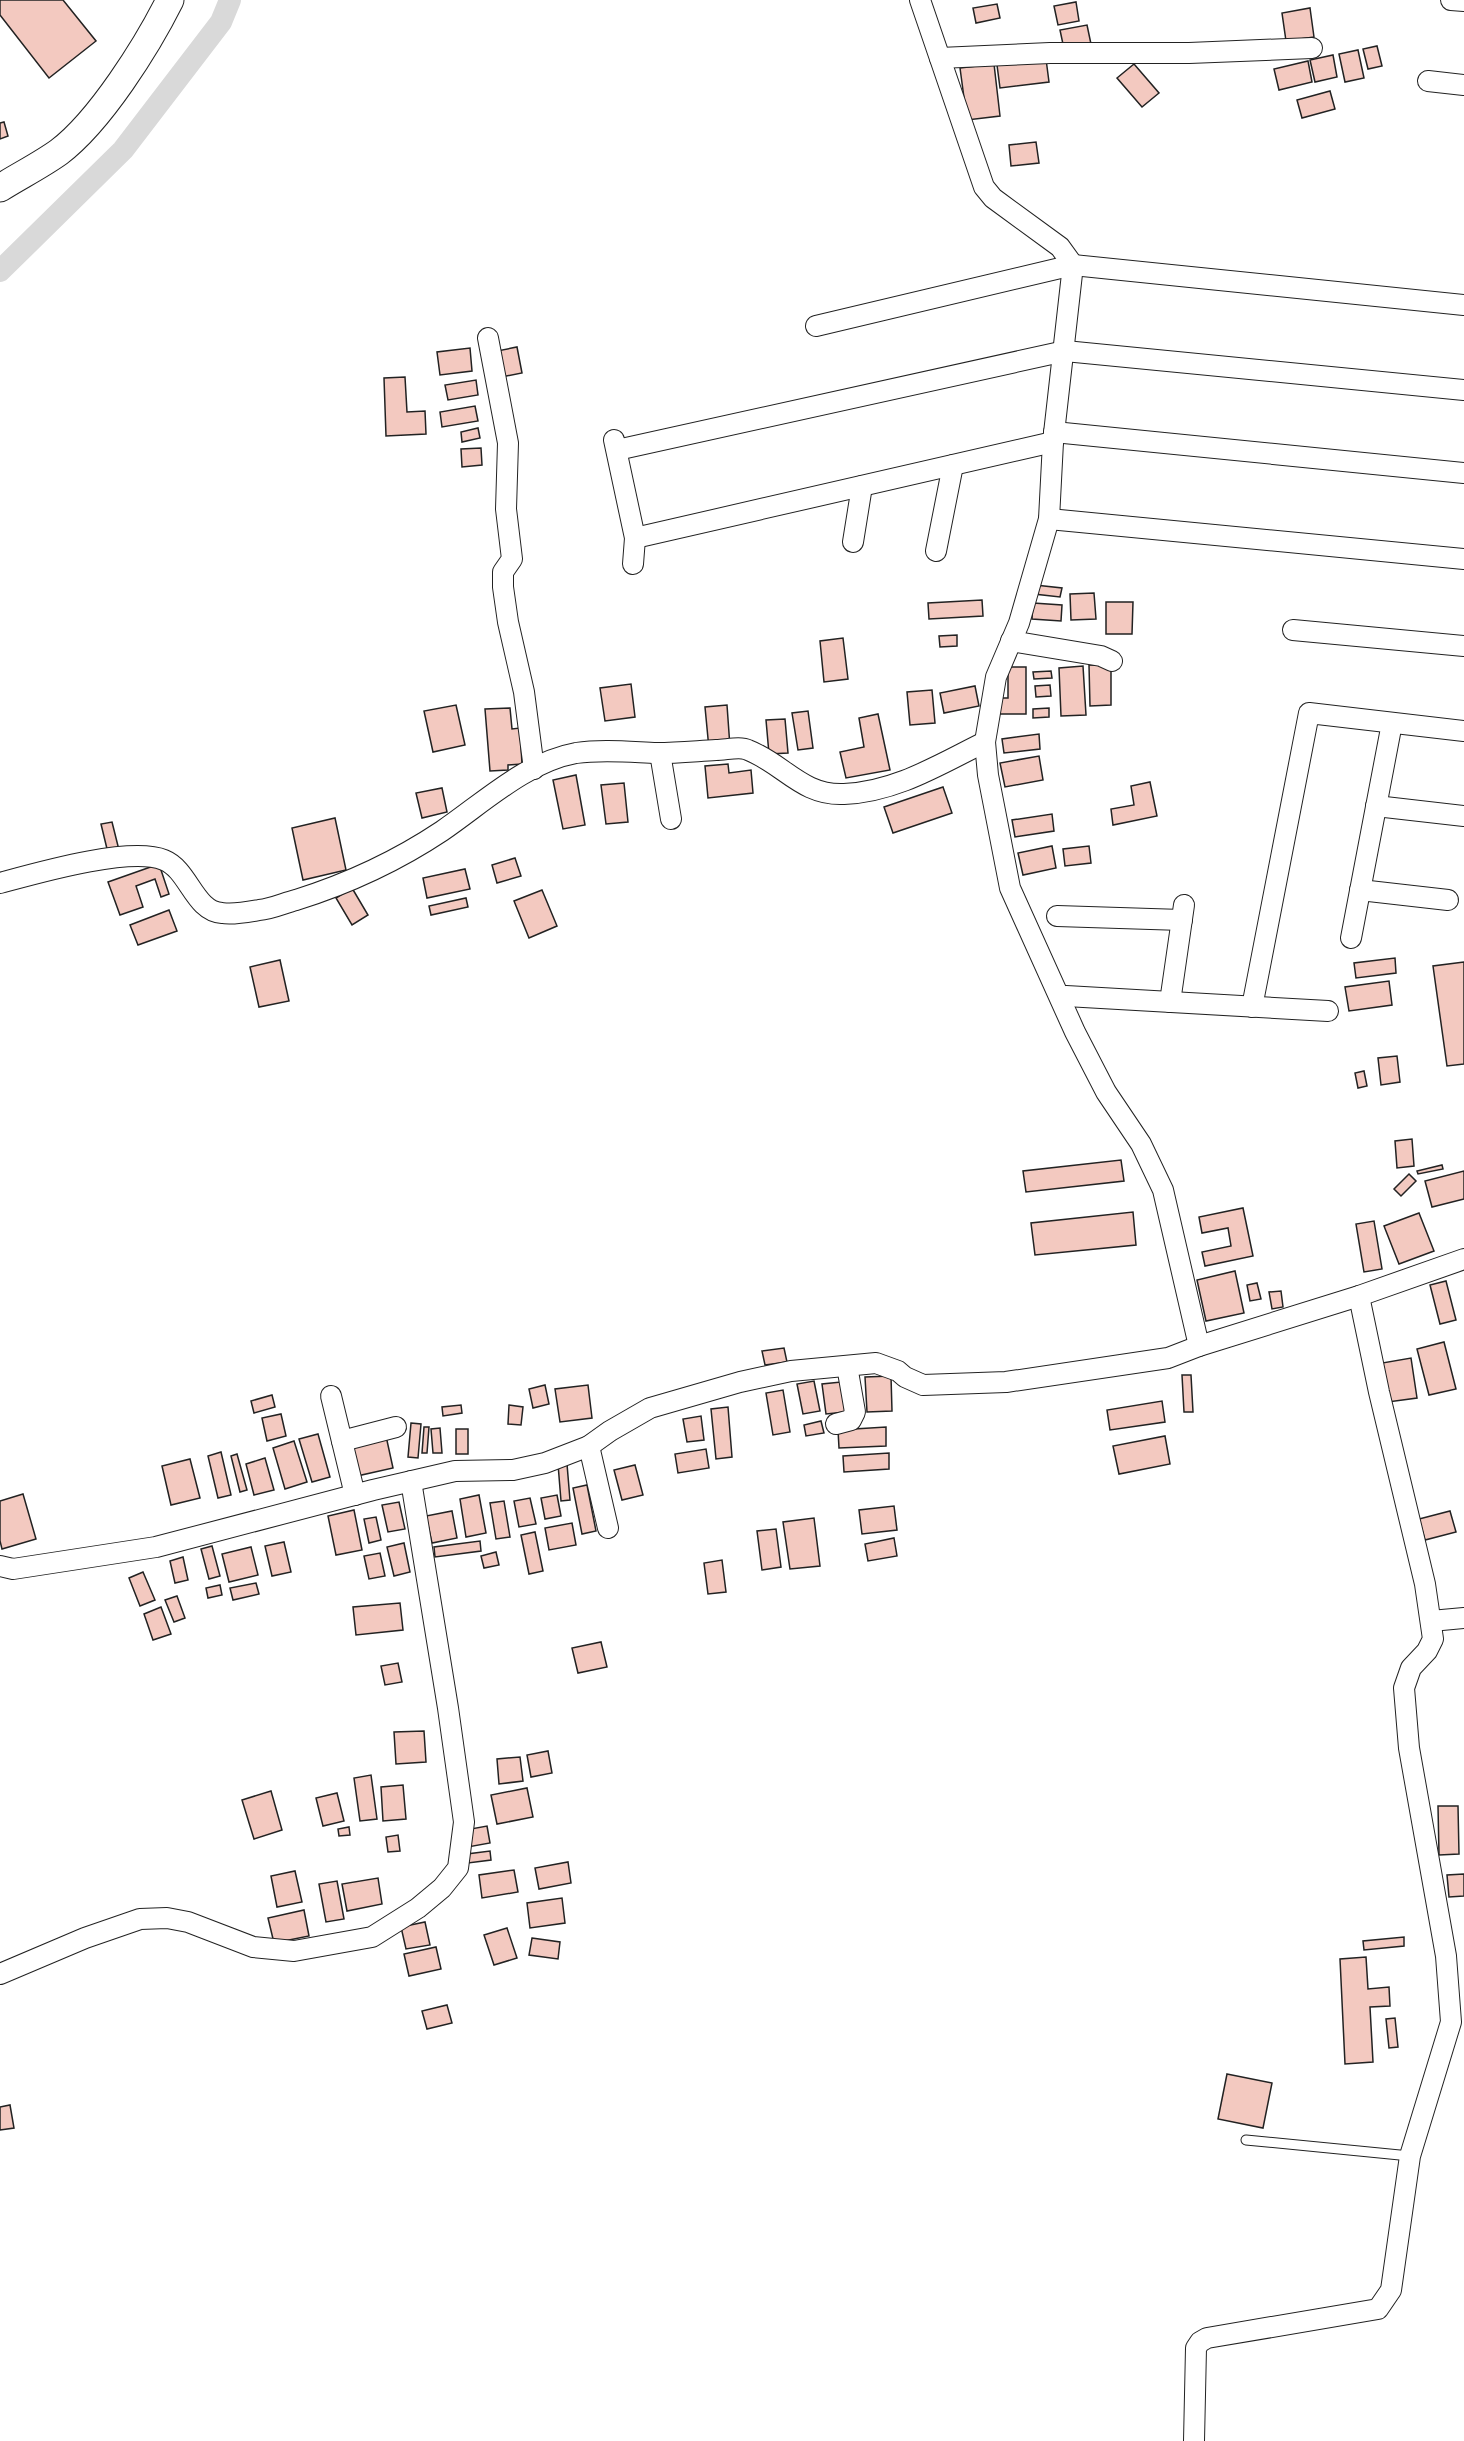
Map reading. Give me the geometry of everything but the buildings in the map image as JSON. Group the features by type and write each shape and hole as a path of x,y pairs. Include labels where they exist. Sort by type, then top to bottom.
{"street":[{"path":"0,188 60,151 97,114 150,37 170,0"},
{"path":"920,0 984,187 993,198 1060,247 1073,265 1054,437 1049,519 1020,623 996,677 985,742 988,776 1010,888 1075,1032 1106,1092 1141,1144 1163,1190 1199,1346"},
{"path":"1451,0 1464,2"},
{"path":"940,58 1050,53 1189,53 1312,48"},
{"path":"1428,81 1464,85"},
{"path":"816,326 1073,265 1464,305"},
{"path":"488,338 508,443 506,509 512,559 503,572 504,587 508,622 524,692 534,769"},
{"path":"633,564 635,538 615,445 1065,351 1464,390"},
{"path":"635,538 953,465 1054,437 1464,474"},
{"path":"936,551 953,465"},
{"path":"853,542 862,486"},
{"path":"1049,519 1464,559"},
{"path":"1293,630 1464,646"},
{"path":"1011,641 1090,654 1113,661"},
{"path":"1251,1006 1309,713 1464,731"},
{"path":"1350,938 1392,723"},
{"path":"0,883 113,858 152,856 167,861 179,870 199,899 220,914 263,910 321,892 379,867 439,833 534,769 560,757 579,753 660,753 746,748 819,792 844,794 872,790 909,780 985,742"},
{"path":"660,753 671,819"},
{"path":"1376,806 1464,816"},
{"path":"1360,890 1448,900"},
{"path":"1058,916 1183,913 1170,1002"},
{"path":"1066,996 1328,1011"},
{"path":"0,1566 13,1569 156,1547 455,1471 524,1467 545,1463 590,1446 610,1431 650,1408 740,1382 791,1371 876,1363 898,1371 905,1377 923,1385 1006,1382 1168,1358 1464,1259"},
{"path":"1194,2441 1196,2348 1200,2342 1207,2338 1378,2309 1386,2300 1391,2290 1410,2156 1450,2022 1446,1956 1409,1748 1404,1688 1411,1668 1428,1651 1433,1639 1431,1621 1425,1584 1379,1392 1359,1296"},
{"path":"836,1424 851,1420 855,1412 847,1366"},
{"path":"331,1396 354,1495"},
{"path":"342,1441 396,1427"},
{"path":"590,1446 608,1528"},
{"path":"0,1974 85,1938 140,1919 167,1918 188,1922 253,1947 294,1951 372,1937 418,1908 442,1888 458,1868 464,1822 411,1481"},
{"path":"1431,1621 1464,1618"}],"lane":[{"path":"1246,2140 1410,2156"}],"waterway":[{"path":"0,271 123,150 221,22 230,0"}]}
